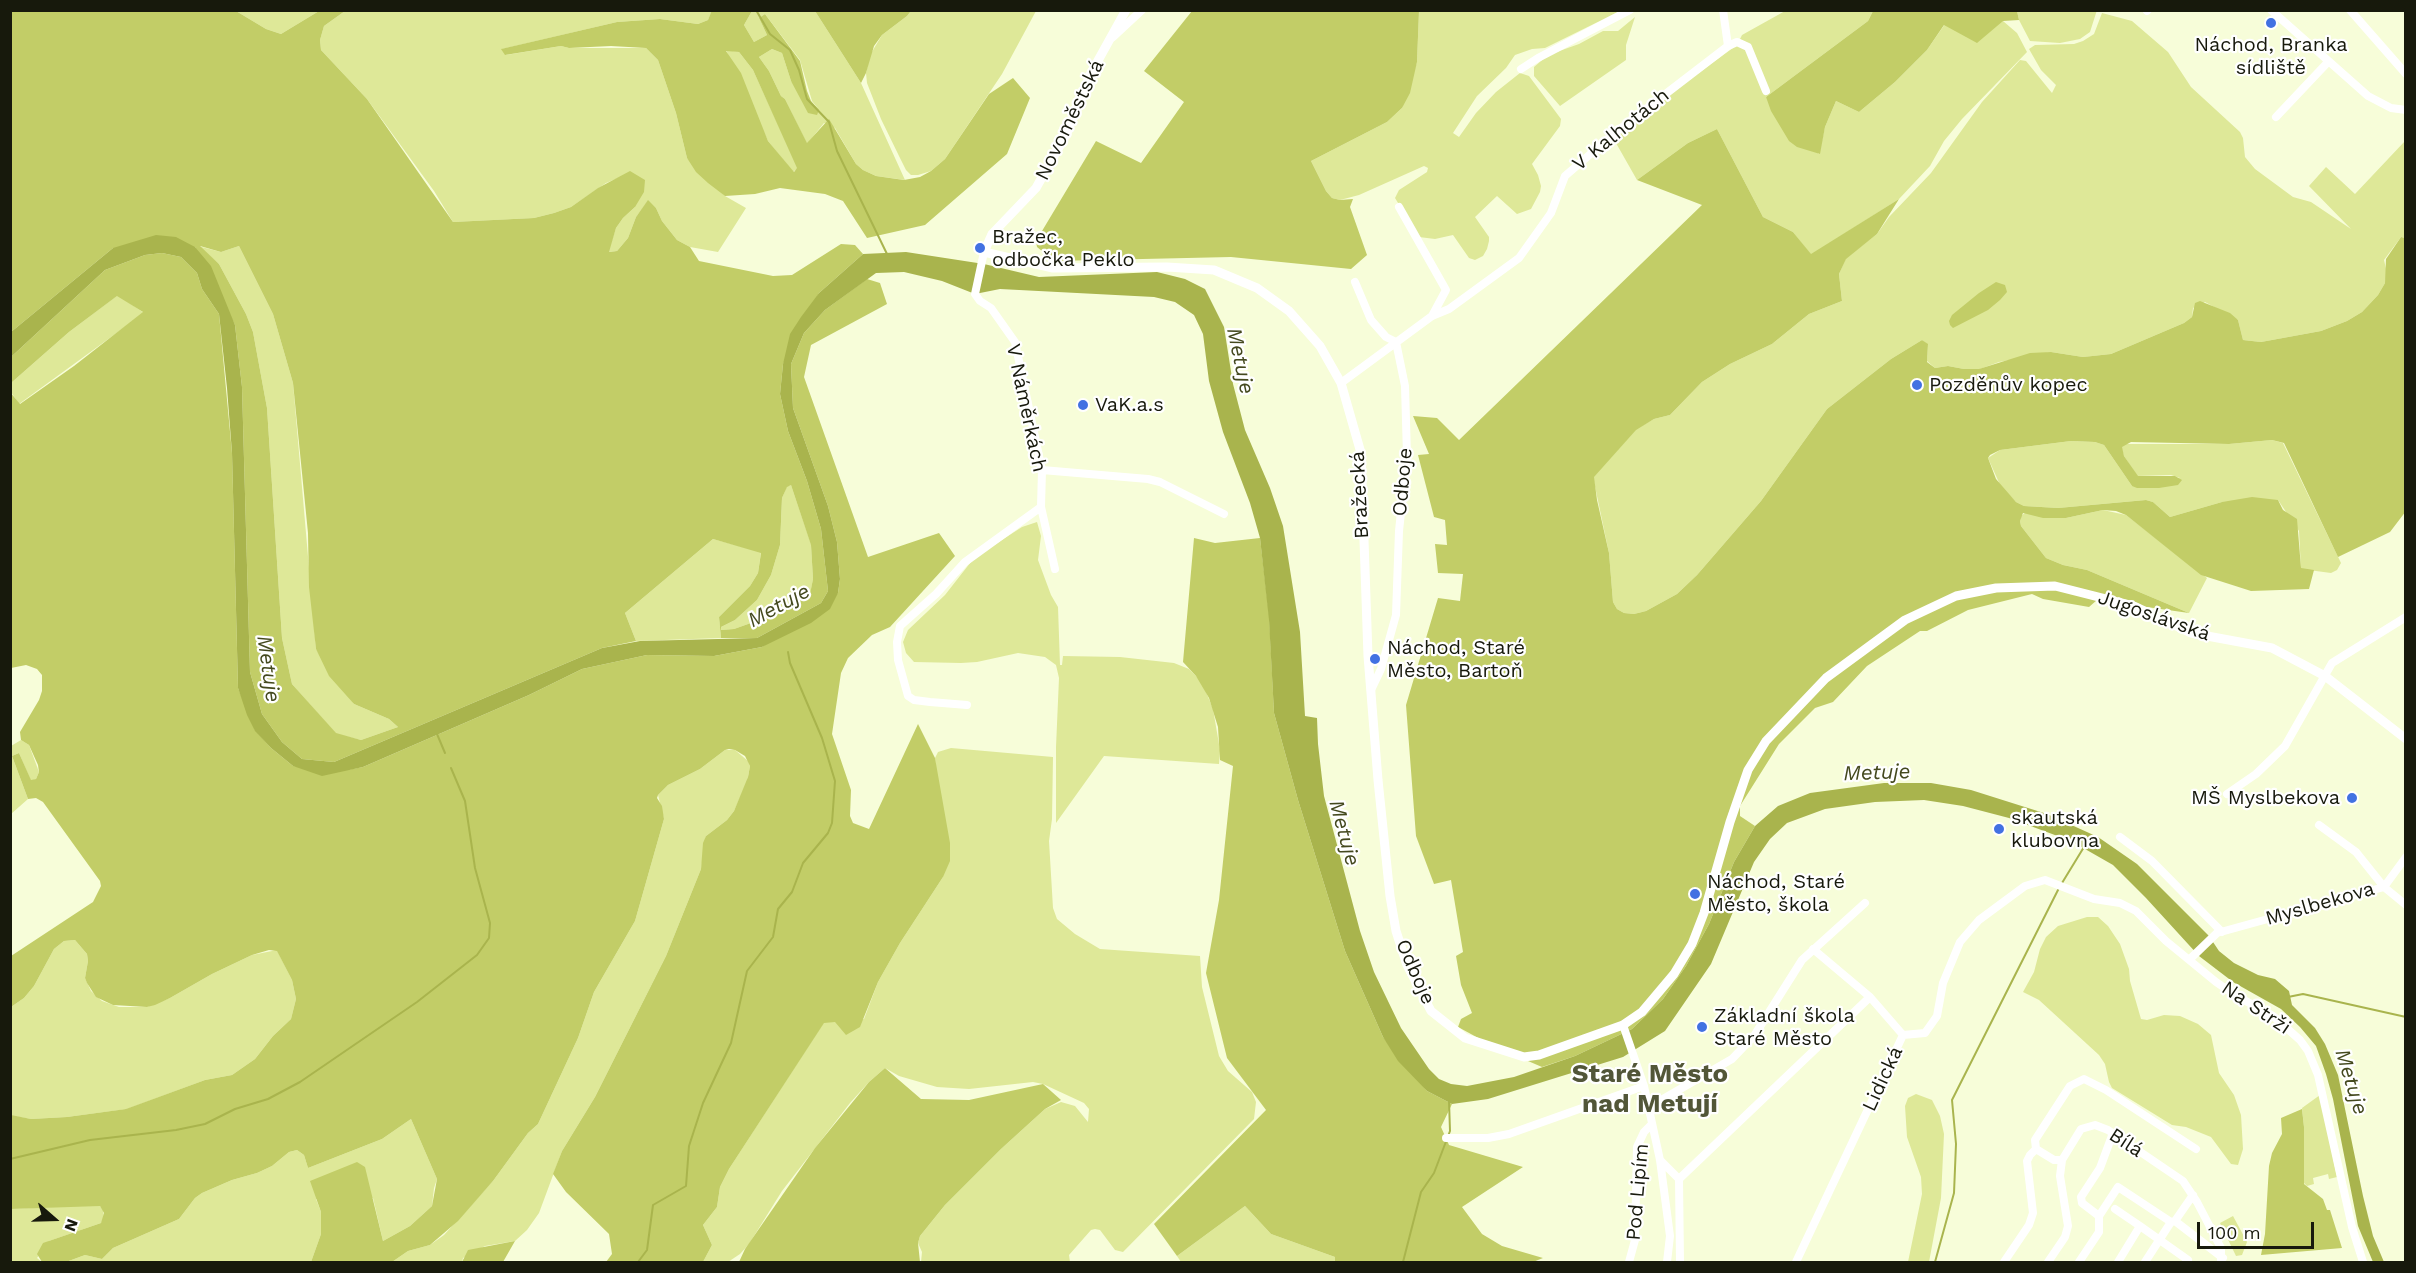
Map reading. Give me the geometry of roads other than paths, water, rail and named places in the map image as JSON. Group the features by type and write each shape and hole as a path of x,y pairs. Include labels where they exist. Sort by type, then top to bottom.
{"street":[{"name":"Novoměstská","path":"983,256 992,234 1036,188 1067,133 1090,75 1126,10"},
{"path":"1112,38 1142,10"},
{"path":"1521,69 1630,10"},
{"path":"1723,10 1728,46 1737,42 1748,47 1766,91"},
{"path":"2271,10 2328,62 2377,102 2406,110"},
{"path":"2350,10 2406,74"},
{"name":"V Kalhotách","path":"1341,383 1432,316 1449,309 1519,258 1551,213 1565,176 1608,138 1728,46"},
{"path":"2276,117 2328,62"},
{"path":"1399,207 1446,290 1432,316"},
{"name":"V Náměrkách","path":"983,256 975,294 980,301 991,308 1015,342 1042,470 1041,507 1055,568"},
{"name":"Bražecká","path":"983,256 1053,268 1167,267 1214,270 1257,288 1289,311 1320,346 1341,383 1361,453 1368,656"},
{"path":"1355,282 1371,320 1386,337 1396,342"},
{"name":"Odboje","path":"1371,690 1381,669 1396,615 1399,531 1407,456 1405,386 1396,342"},
{"path":"1042,470 1148,479 1160,482 1224,514"},
{"path":"967,705 914,700 908,696 898,660 897,642 900,626 936,594 965,562 1041,507"},
{"name":"Jugoslávská","path":"1624,1028 1659,993 1674,974 1692,944 1748,770 1766,741 1826,678 1905,620 1956,596 1996,588 2055,585 2134,606 2191,633 2272,648 2325,676 2406,739"},
{"path":"2227,794 2256,774 2285,746 2332,663 2406,617"},
{"name":"Odboje","path":"1368,656 1378,780 1390,896 1396,931 1407,965 1431,1011 1465,1038 1524,1056 1539,1055 1624,1028"},
{"path":"2319,825 2356,852 2384,887 2406,905"},
{"path":"2120,837 2152,861 2219,933 2192,956"},
{"name":"Myslbekova","path":"2219,933 2384,887 2405,858"},
{"name":"Na Strži","path":"2044,880 2094,899 2120,903 2136,911 2166,941 2192,956 2235,995 2281,1022 2308,1051 2326,1103 2352,1227 2363,1263"},
{"name":"Lidická","path":"1796,1263 1903,1035 1925,1033 1937,1016 1943,983 1960,942 1978,920 2025,886 2044,880"},
{"path":"1648,1104 1663,1099 1732,1059 1744,1048 1802,960 1865,903"},
{"path":"1812,949 1870,997 1903,1035"},
{"path":"1678,1179 1870,997"},
{"path":"1624,1028 1644,1086 1660,1161 1670,1236 1667,1263"},
{"path":"2036,1149 2035,1140 2070,1086 2084,1079 2106,1090 2196,1149"},
{"path":"1446,1138 1509,1134 1644,1086"},
{"name":"Pod Lipím","path":"1629,1263 1635,1240 1638,1147 1640,1138 1651,1125"},
{"name":"Bílá","path":"2062,1160 2081,1129 2095,1125 2113,1133 2183,1181 2221,1248 2222,1261"},
{"path":"2099,1216 2082,1203 2081,1197 2100,1168 2113,1133"},
{"path":"2036,1149 2054,1160 2062,1160 2060,1176 2068,1226 2065,1237 2048,1263"},
{"path":"2004,1263 2029,1225 2033,1213 2027,1161 2036,1149"},
{"path":"1660,1161 1678,1179 1680,1263"},
{"path":"2079,1263 2099,1232 2099,1216 2118,1187 2173,1221 2222,1261"},
{"path":"2145,1263 2159,1240 2193,1195"},
{"path":"2115,1209 2188,1260 2186,1263"},
{"path":"2118,1263 2140,1226"}],"waterway":[{"path":"756,10 770,34 790,50 799,70 807,99 829,122 837,151 887,254"},
{"path":"638,1262 647,1250 653,1205 686,1186 689,1146 703,1103 731,1043 747,971 773,937 778,909 792,892 803,863 828,833 832,823 835,781 822,738 790,663 788,652"},
{"path":"437,734 445,753"},
{"path":"10,1159 90,1140 176,1130 205,1124 235,1109 268,1099 300,1082 417,1002 477,955 489,938 490,923 475,868 465,801 451,768"},
{"path":"2062,883 2084,847"},
{"path":"1935,1262 1954,1193 1956,1144 1952,1100 2059,888"},
{"path":"2288,997 2303,994 2406,1017"},
{"path":"1403,1262 1421,1192 1434,1173 1450,1131 1449,1101"}],"place":[{"name":"Náchod, Branka sídliště","path":"2271,23"},
{"name":"Bražec, odbočka Peklo","path":"980,248"},
{"name":"Pozděnův kopec","path":"1917,385"},
{"name":"VaK.a.s","path":"1083,405"},
{"name":"Náchod, Staré Město, Bartoň","path":"1375,659"},
{"name":"MŠ Myslbekova","path":"2352,798"},
{"name":"skautská klubovna","path":"1999,829"},
{"name":"Náchod, Staré Město, škola","path":"1695,894"},
{"name":"Základní škola Staré Město","path":"1702,1027"}],"district":[{"name":"Staré Město nad Metují","path":"1650,1089"}],"water label":[{"name":"Metuje","path":"1240,361"},
{"name":"Metuje","path":"779,606"},
{"name":"Metuje","path":"268,669"},
{"name":"Metuje","path":"1877,773"},
{"name":"Metuje","path":"1344,833"},
{"name":"Metuje","path":"2351,1082"}]}
